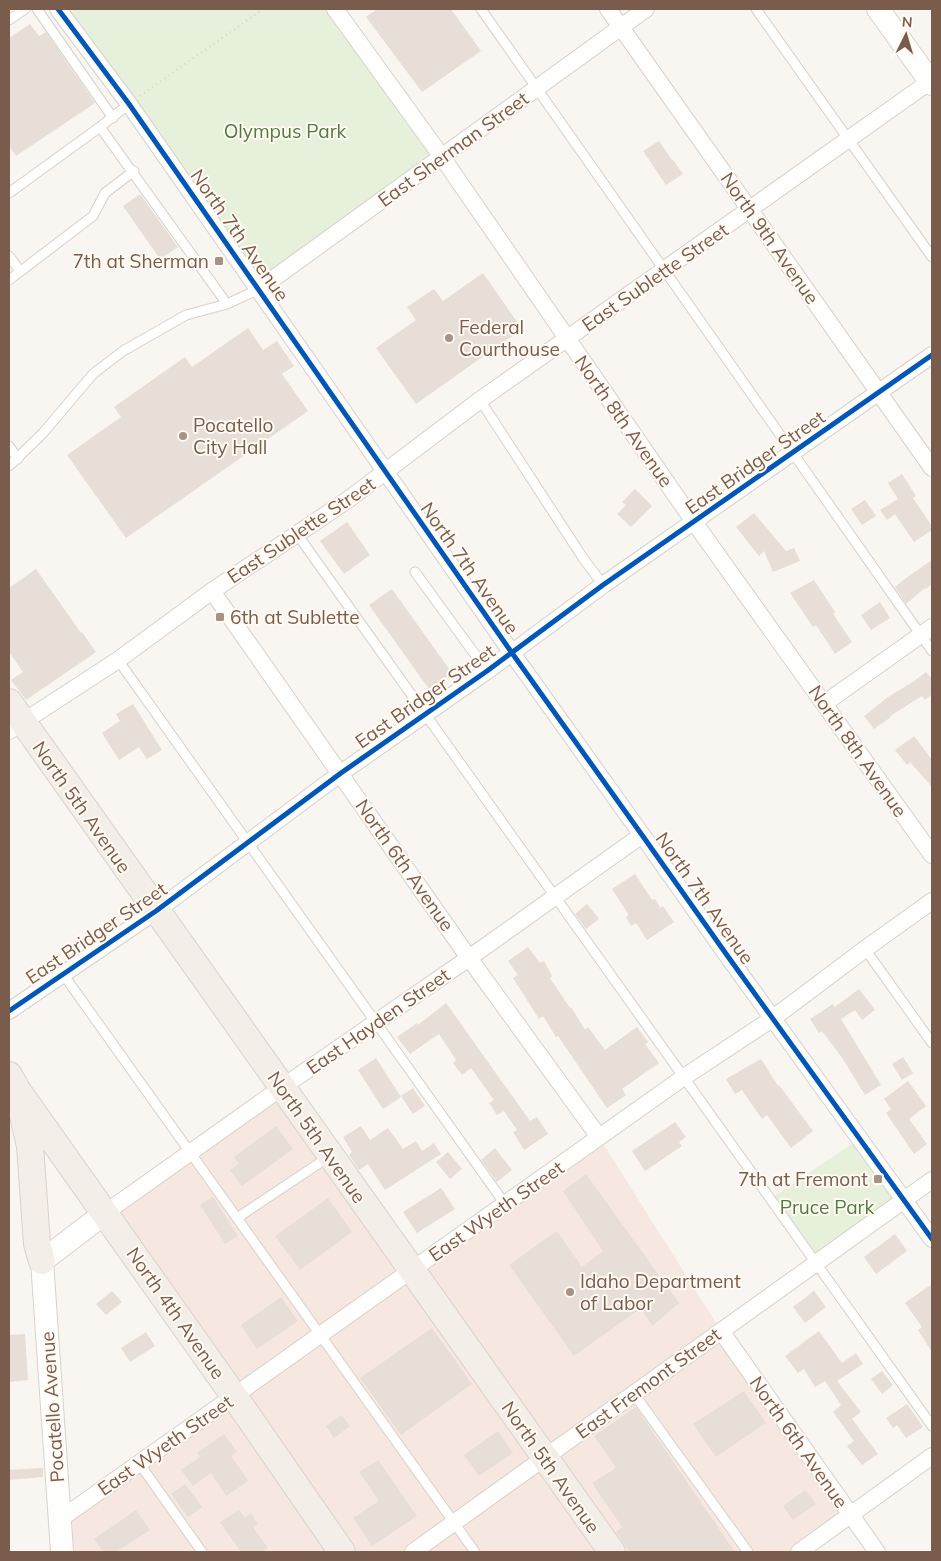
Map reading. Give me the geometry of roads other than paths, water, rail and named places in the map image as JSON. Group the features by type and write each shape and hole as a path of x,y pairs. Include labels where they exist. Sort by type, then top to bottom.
{"main road":[{"name":"North 5th Avenue","path":"13,718 156,911 612,1552"},
{"name":"North 4th Avenue","path":"14,1083 342,1552"},
{"path":"14,1083 30,1146 37,1244 42,1261"}],"street":[{"name":"North 7th Avenue","path":"58,9 129,104 512,653 772,1019 905,1199 932,1239"},
{"name":"North 8th Avenue","path":"335,9 442,156 694,522 932,855"},
{"name":"North 9th Avenue","path":"608,9 932,468"},
{"name":"East Sherman Street","path":"259,289 646,9"},
{"path":"878,9 932,82"},
{"name":"East Sublette Street","path":"13,718 118,660 212,591 385,472 480,400 932,82"},
{"name":"East Bridger Street","path":"9,1011 156,911 341,773 487,672 604,585 932,355"},
{"name":"North 6th Avenue","path":"212,591 469,958 600,1137"},
{"path":"825,703 927,631"},
{"name":"East Hayden Street","path":"42,1261 104,1213 556,897 642,834"},
{"name":"East Wyeth Street","path":"59,1520 684,1077 772,1019 932,901"},
{"name":"East Fremont Street","path":"413,1552 932,1180"},
{"name":"Pocatello Avenue","path":"42,1261 62,1552"},
{"name":"North 6th Avenue","path":"721,1331 877,1552"},
{"path":"799,1552 932,1456"}],"lane":[{"path":"9,20 25,9"},
{"path":"37,9 114,118"},
{"path":"481,9 793,453 927,631 932,651"},
{"path":"756,9 932,257"},
{"path":"9,192 114,118 129,104"},
{"path":"100,127 227,304"},
{"path":"9,280 93,216 105,193 134,172"},
{"path":"9,256 20,271"},
{"path":"9,466 43,433 93,374 123,352 154,332 186,315 227,304 259,289"},
{"path":"480,400 584,558 604,585"},
{"path":"9,446 18,459"},
{"path":"297,534 932,1426"},
{"path":"415,572 487,672"},
{"path":"118,660 505,1204"},
{"path":"865,949 932,1044"},
{"path":"63,974 475,1552"},
{"path":"237,1218 330,1156"},
{"path":"634,1394 748,1552"},
{"path":"139,1464 202,1552"}],"place":[{"name":"7th at Sherman","path":"219,261"},
{"name":"Federal Courthouse","path":"449,338"},
{"name":"Pocatello City Hall","path":"183,436"},
{"name":"6th at Sublette","path":"220,617"},
{"name":"7th at Fremont","path":"878,1179"},
{"name":"Idaho Department of Labor","path":"570,1292"}],"park label":[{"name":"Olympus Park","path":"285,131"},
{"name":"Pruce Park","path":"827,1207"}]}
